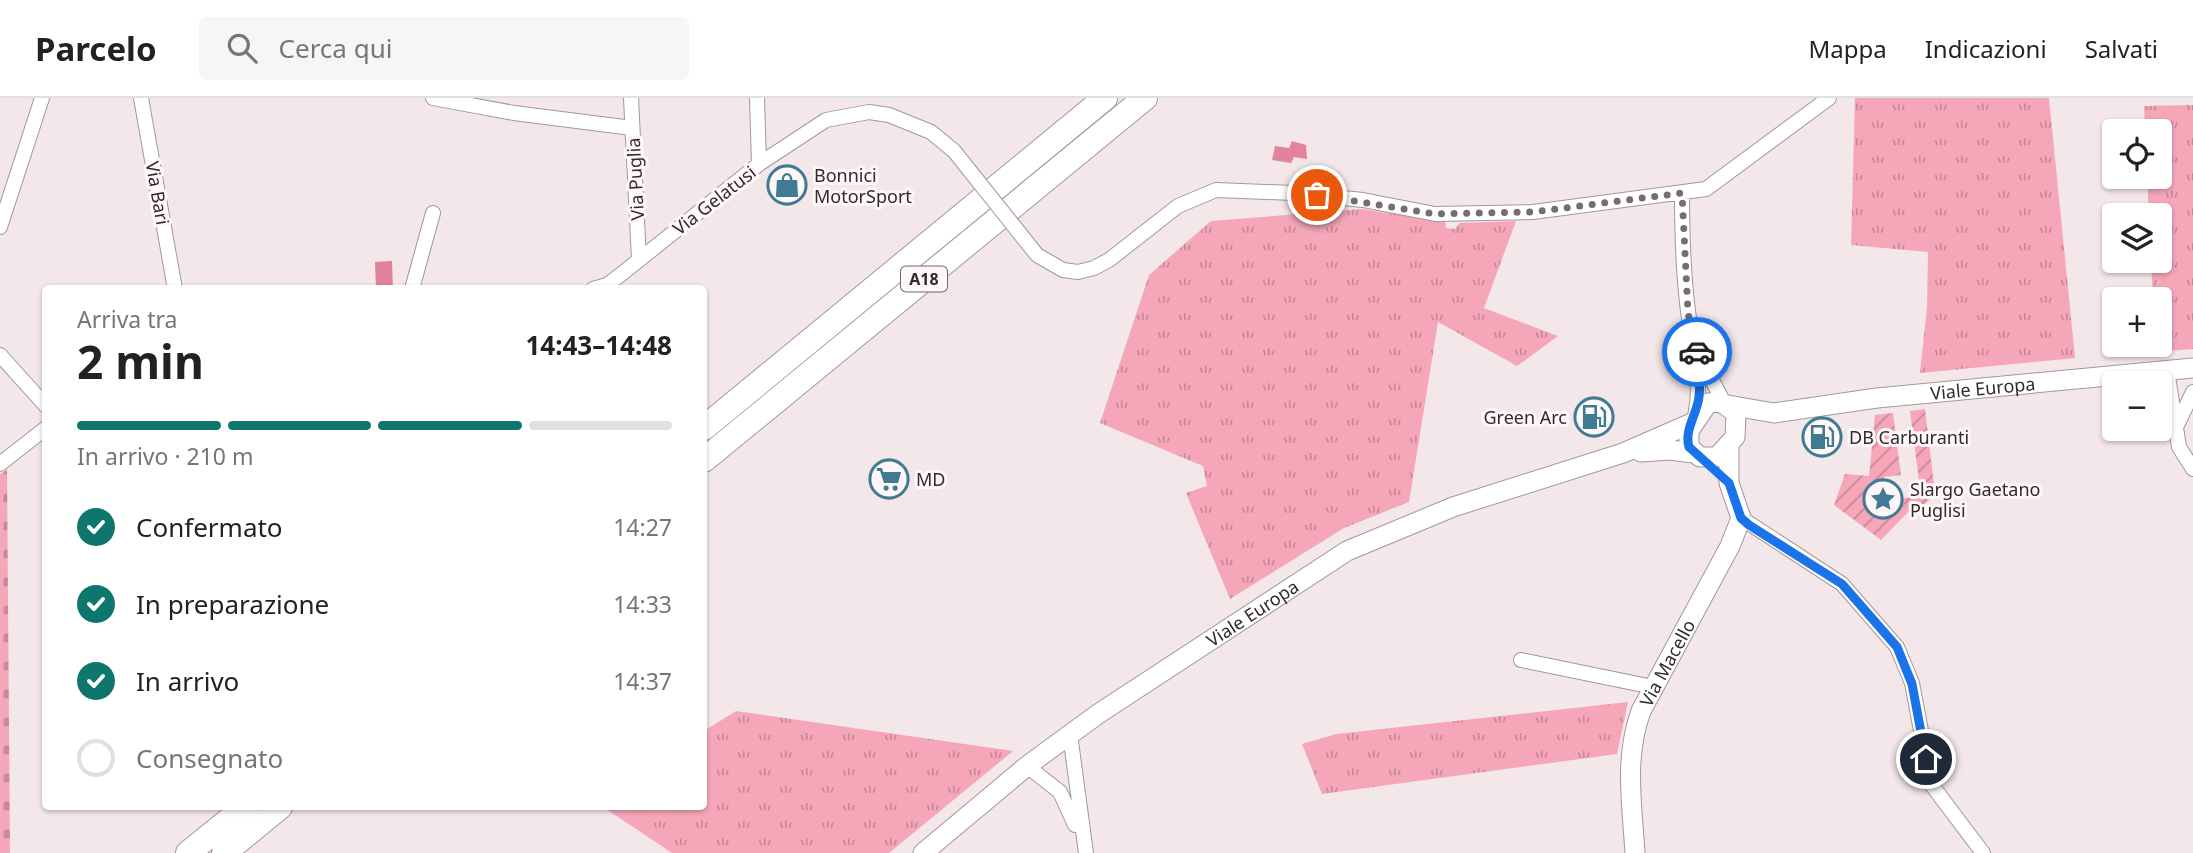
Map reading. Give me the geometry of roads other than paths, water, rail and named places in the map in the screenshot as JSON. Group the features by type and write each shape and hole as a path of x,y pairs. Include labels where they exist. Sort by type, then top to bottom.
{"highway":[{"name":"A18","path":"707,426 1105,98"},
{"path":"707,442 1126,98"},
{"name":"A18","path":"707,458 1145,98"},
{"path":"188,853 241,810"},
{"path":"203,853 256,810"},
{"path":"224,853 276,810"}],"main road":[{"name":"Viale Europa","path":"1774,413 1877,398 2193,368"},
{"path":"1729,483 1697,455 1688,441 1694,421 1708,403 1774,413"},
{"path":"1726,404 1738,422 1732,441 1729,483 1741,518"},
{"path":"1623,453 1669,450 1717,457 1732,441 1774,413"},
{"path":"1623,453 1694,421"},
{"name":"Viale Europa","path":"923,853 1027,766 1070,734 1347,551 1453,507 1623,453"},
{"name":"Via Macello","path":"1635,853 1629,750 1641,711 1730,546 1741,518"}],"street":[{"path":"0,227 41,98"},
{"name":"Via Bari","path":"141,98 174,285"},
{"path":"433,98 514,105 632,128"},
{"name":"Via Puglia","path":"631,98 639,260"},
{"path":"757,98 760,164"},
{"path":"869,112 877,98"},
{"path":"1694,421 1700,396 1697,352 1688,313 1682,193 1706,189 1829,98"},
{"name":"Via Gelatusi","path":"607,285 760,164 826,120 869,112 907,120 931,132 954,151 1037,255 1063,270 1079,272 1109,260 1178,206 1197,196 1234,189 1363,200 1435,214 1533,212 1682,193"},
{"path":"413,285 433,213"},
{"path":"1697,352 1726,404"},
{"path":"0,355 42,402"},
{"path":"2167,370 2179,447 2193,469"},
{"path":"2177,425 2193,392"},
{"path":"0,464 42,431"},
{"path":"1741,518 1842,584 1897,647 1912,684 1931,784 1941,802 1983,853"},
{"path":"1521,660 1653,687"},
{"path":"1070,734 1086,852"},
{"path":"1027,766 1060,792 1086,852"}],"place":[{"name":"Bonnici MotorSport","path":"787,185"},
{"name":"Green Arc","path":"1594,417"},
{"name":"DB Carburanti","path":"1822,437"},
{"name":"MD","path":"889,479"},
{"name":"Slargo Gaetano Puglisi","path":"1883,499"}]}
